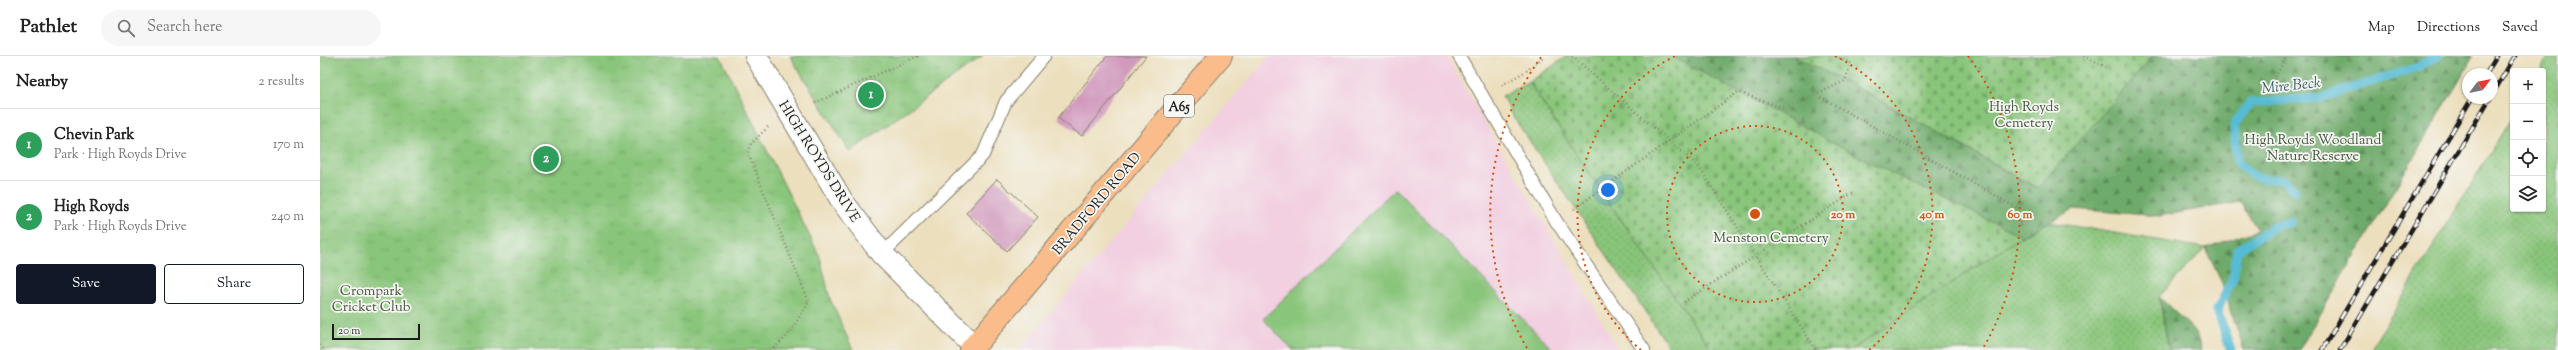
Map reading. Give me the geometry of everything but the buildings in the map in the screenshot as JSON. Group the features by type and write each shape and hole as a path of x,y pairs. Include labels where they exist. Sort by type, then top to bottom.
{"main road":[{"name":"BRADFORD ROAD","path":"973,348 1221,56"}],"street":[{"name":"HIGH ROYDS DRIVE","path":"756,56 842,201 882,254 973,348"}],"lane":[{"path":"882,254 983,155 1006,101 1044,56"},
{"path":"1459,56 1556,221 1644,350"}],"path":[{"path":"1483,97 1528,70 1544,56"},
{"path":"1572,56 1699,167 1816,350"},
{"path":"1556,221 1738,92 1786,109 1845,81 1851,64 1836,56"},
{"path":"2084,56 2106,67"},
{"path":"2267,91 2287,56"},
{"path":"1817,95 2028,214"},
{"path":"1684,302 1854,192"},
{"path":"320,345 324,350"}],"shaded area":[{"path":"1269,56 1446,56 1619,350 1019,350"}],"green space":[{"name":"Crompark Cricket Club","path":"320,56 720,56 820,257 830,299 853,350 320,350"},
{"path":"790,56 983,56 850,152"},
{"name":"Menston Cemetery","path":"1567,56 1671,56 1877,166 2022,236 1851,350 1712,350 1601,191 1529,82"},
{"name":"High Royds Woodland Nature Reserve","path":"1671,56 1793,56 1845,81 2037,188 2153,56 2474,56 2467,68 2462,68 2462,76 2299,350 2244,350 2222,283 2205,248 2258,230 2240,202 2159,216 2074,209 2022,236 1877,167"},
{"name":"High Royds Cemetery","path":"1793,56 2153,56 2038,188 1845,81"},
{"path":"2549,56 2558,56 2558,350 2370,350 2510,120 2510,212 2546,212 2546,68 2542,68"},
{"path":"1529,82 1601,191 1712,350 1671,350 1512,115 1502,96"},
{"path":"1395,189 1553,350 1293,350 1263,319"},
{"path":"2049,222 2205,248 2159,297 2169,350 1851,350 2022,236"},
{"path":"2159,297 2196,332 2201,350 2169,350"}],"waterway":[{"name":"Mire Beck","path":"2295,191 2282,179 2257,177 2252,175 2237,162 2234,125 2250,103 2321,98 2415,68 2438,56"},
{"name":"Mire Beck","path":"2231,350 2217,310 2233,279 2237,250 2277,225 2291,222"}],"railway":[{"path":"2490,68 2497,56"},
{"path":"2498,85 2515,56"},
{"path":"2322,350 2468,104"},
{"path":"2340,350 2486,104"}],"place":[{"name":"Chevin Park","path":"871,95"},
{"name":"High Royds","path":"546,159"}]}
